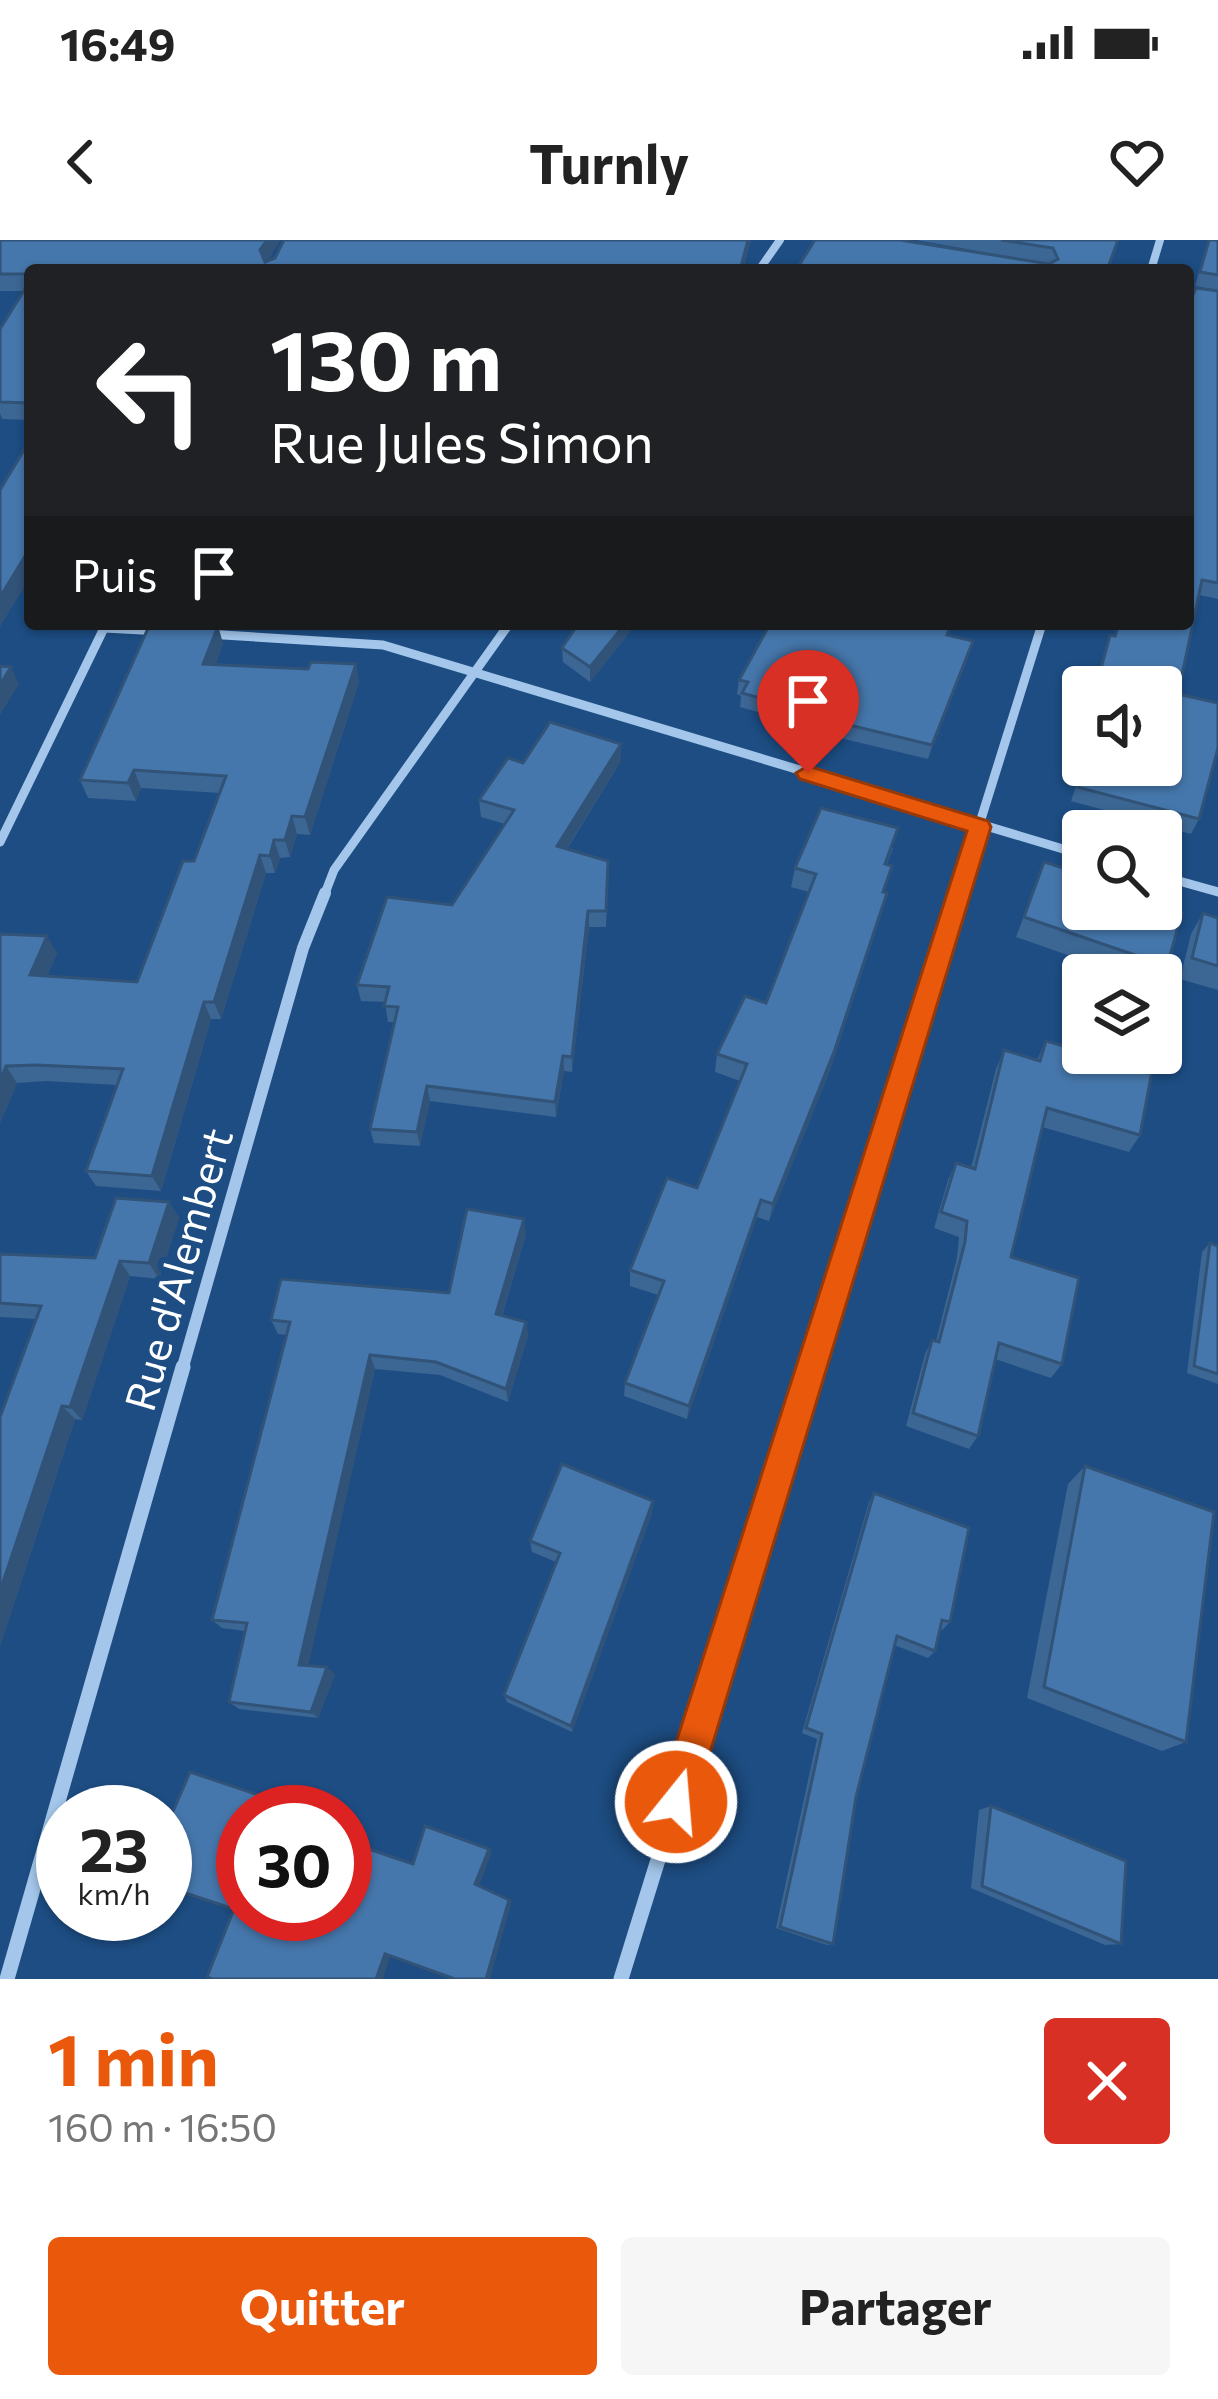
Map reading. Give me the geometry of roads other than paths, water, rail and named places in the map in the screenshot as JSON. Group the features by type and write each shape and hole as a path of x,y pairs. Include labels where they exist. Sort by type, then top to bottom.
{"street":[{"path":"0,842 103,630"},
{"path":"152,630 176,632"},
{"name":"Rue d'Alembert","path":"7,1979 304,948 334,870 505,630"},
{"path":"621,1979 1040,630"},
{"path":"199,634 383,645 1062,849"},
{"path":"1182,882 1218,892"}]}
